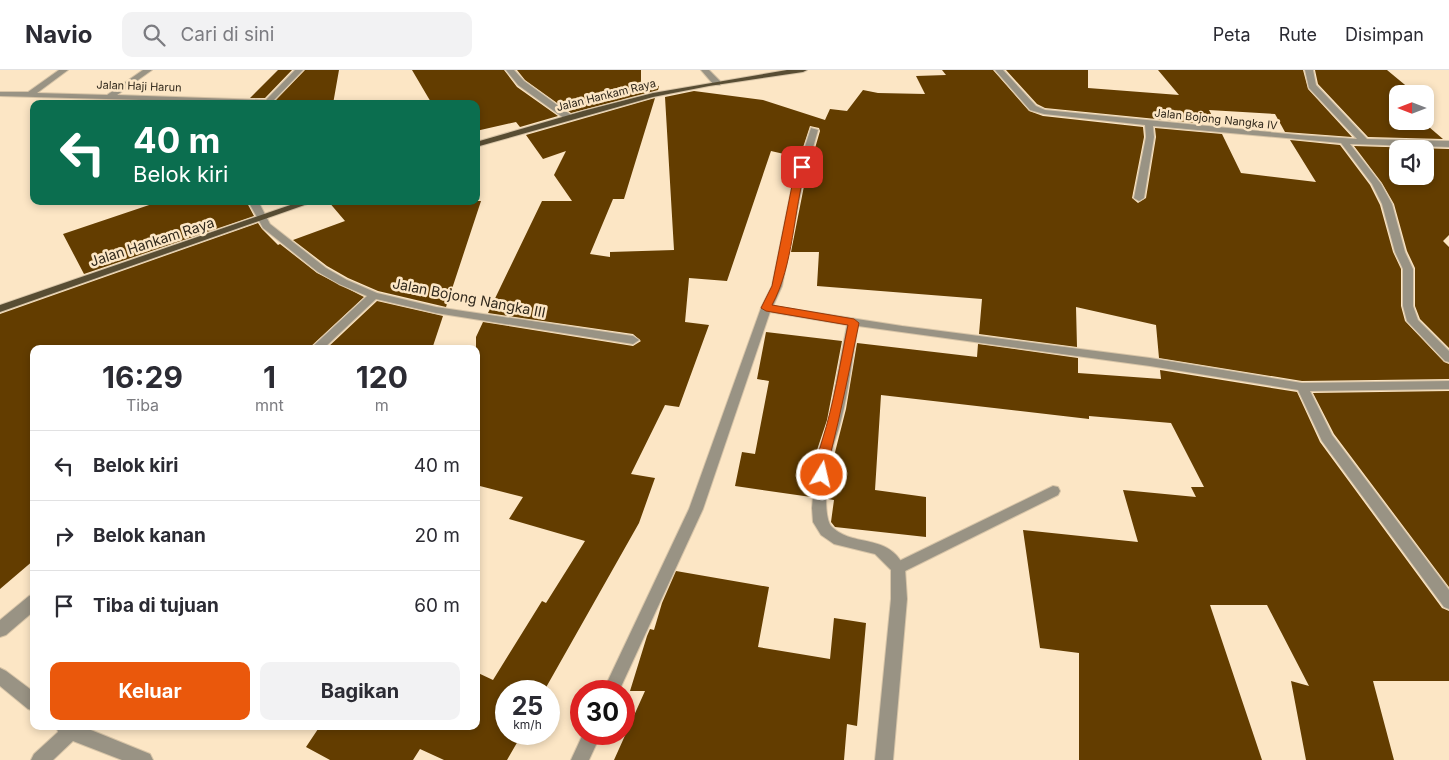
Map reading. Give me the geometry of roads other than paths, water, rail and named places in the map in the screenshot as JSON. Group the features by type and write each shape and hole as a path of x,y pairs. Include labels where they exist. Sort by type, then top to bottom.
{"main road":[{"name":"Jalan Hankam Raya","path":"480,144 568,117 653,95 803,70"},
{"name":"Jalan Hankam Raya","path":"0,309 301,205"}],"street":[{"path":"29,95 64,70"},
{"path":"109,97 148,70"},
{"path":"275,100 299,70"},
{"path":"510,70 521,84 568,117"},
{"path":"705,70 717,83"},
{"name":"Jalan Bojong Nangka IV","path":"999,70 1033,108 1044,112 1344,142 1449,144"},
{"path":"1309,70 1312,86 1364,141"},
{"name":"Jalan Haji Harun","path":"0,94 207,100"},
{"path":"1139,198 1150,137 1149,124"},
{"path":"617,680 696,509 766,308 777,286 796,186 814,130"},
{"path":"1344,142 1376,184 1387,204 1400,252 1408,269 1408,306 1413,321 1449,358"},
{"path":"255,205 262,220"},
{"name":"Jalan Bojong Nangka III","path":"262,220 266,226 322,270 343,282 374,295 436,310 633,340"},
{"path":"320,345 374,295"},
{"path":"766,308 854,323 1150,362 1302,387 1449,385"},
{"path":"854,323 834,420 823,459 819,508 820,522 826,531 839,540 879,549 898,568 899,599 884,760"},
{"path":"1302,387 1327,438 1449,602"},
{"path":"898,568 1053,491"},
{"path":"0,630 30,604"},
{"path":"0,676 30,700"},
{"path":"40,760 66,730"},
{"path":"69,730 144,760"},
{"path":"580,760 587,745"}]}
